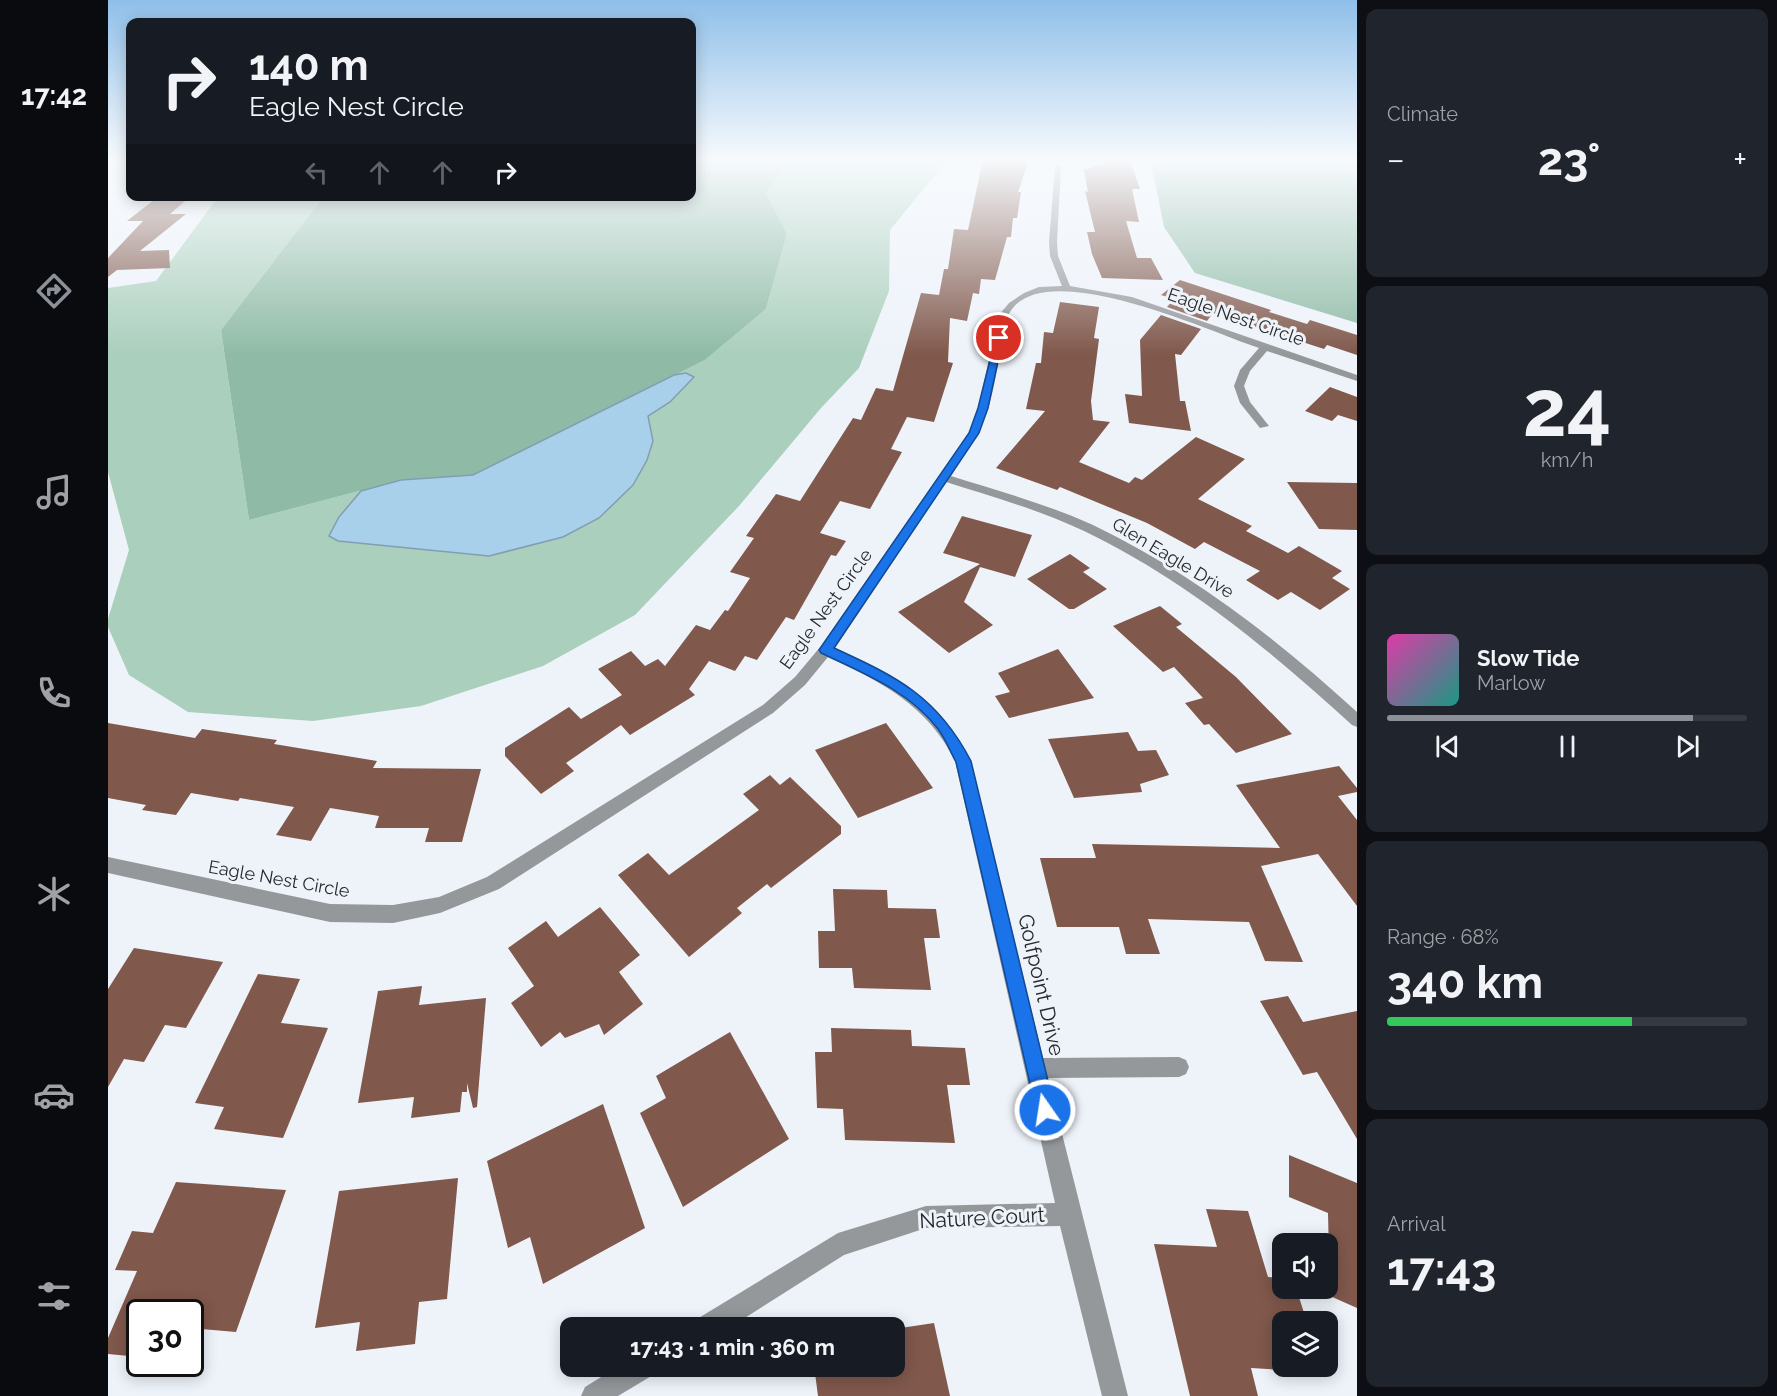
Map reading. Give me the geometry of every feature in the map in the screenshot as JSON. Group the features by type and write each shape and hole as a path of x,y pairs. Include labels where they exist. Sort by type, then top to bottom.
{"street":[{"path":"1054,224 1054,256 1067,288"},
{"name":"Eagle Nest Circle","path":"108,865 330,913 393,914 440,904 493,883 768,709 800,681 826,650 974,433 983,408 1004,315 1012,304 1026,295 1043,289 1067,288 1112,295 1357,378"},
{"path":"1264,426 1242,399 1238,384 1242,371 1265,348"},
{"name":"Glen Eagle Drive","path":"942,477 1030,505 1087,528 1146,559 1221,607 1303,670 1357,721"},
{"name":"Golfpoint Drive","path":"826,650 883,676 915,698 943,725 963,761 1069,1214 1115,1396"},
{"path":"1036,1068 1179,1067"},
{"name":"Nature Court","path":"723,1317 838,1245 926,1217 1069,1214"},
{"path":"594,1396 626,1377"}],"green space":[{"path":"198,224 302,224 221,330 249,520 401,480 598,412 705,360 766,309 787,234 782,224 895,224 890,230 889,291 859,368 821,408 739,506 635,615 543,666 421,706 313,721 188,712 129,675 108,627 108,619 129,550 108,472 108,288 156,281"},
{"path":"302,224 782,224 787,234 766,309 705,360 473,475 401,480 249,520 221,330"},
{"path":"1163,224 1357,224 1357,323 1195,273"}],"water":[{"path":"686,373 694,377 670,402 648,416 653,441 647,460 633,485 599,518 563,537 489,556 338,541 329,536 339,517 361,491 401,480 473,475 674,375"}],"building":[{"path":"140,224 173,224 140,251 169,250 170,268 117,270 108,277 108,258"},
{"path":"969,224 1012,224 1011,237 1007,237 995,280 981,279 979,294 973,293 967,321 950,318 948,362 953,363 934,422 907,417 891,449 902,452 870,509 840,501 820,533 846,541 836,556 831,555 794,620 786,617 757,660 745,656 735,671 709,661 689,689 695,695 630,735 621,725 566,763 574,771 541,794 505,756 505,748 569,707 581,719 622,695 598,669 631,651 645,666 658,659 665,666 696,625 710,630 725,610 728,611 750,578 730,572 754,538 746,536 776,494 800,501 853,418 861,420 876,388 893,391 921,293 939,295 944,269 948,269 954,229 968,230"},
{"path":"1093,224 1127,224 1137,258 1151,258 1163,280 1102,278 1092,254 1087,232 1095,232"},
{"path":"1180,280 1307,324 1310,320 1357,335 1357,355 1327,345 1324,349 1213,313 1207,321 1167,307 1174,299 1161,295"},
{"path":"1060,302 1099,307 1094,338 1099,339 1091,401 1093,420 1110,422 1079,462 1129,483 1135,477 1142,480 1196,437 1245,459 1198,499 1252,526 1246,531 1288,553 1299,546 1342,571 1332,578 1350,589 1320,610 1291,592 1278,600 1246,580 1260,571 1204,542 1195,549 1147,523 1060,487 1057,490 996,468 1045,411 1026,409 1036,363 1041,363 1044,332 1053,333"},
{"path":"1161,315 1201,329 1181,355 1175,354 1180,401 1185,401 1191,431 1129,423 1125,394 1142,396 1140,340"},
{"path":"1330,387 1357,397 1357,421 1338,415 1332,421 1305,411"},
{"path":"1287,482 1357,483 1357,530 1319,529"},
{"path":"962,516 1032,535 1015,577 980,567 964,602 993,625 949,653 898,612 980,564 943,553"},
{"path":"1070,554 1090,568 1083,572 1107,589 1074,609 1069,609 1027,579"},
{"path":"1160,606 1182,624 1176,627 1236,677 1292,734 1236,753 1209,724 1204,725 1185,703 1203,698 1174,667 1163,672 1113,626"},
{"path":"1058,649 1094,698 1009,718 995,696 1010,692 998,673"},
{"path":"108,723 195,738 202,729 277,740 274,744 377,761 373,768 481,769 462,842 425,842 429,828 375,828 379,816 330,808 311,841 276,835 294,807 191,793 176,815 142,810 146,805 108,798"},
{"path":"886,723 933,788 858,818 815,750"},
{"path":"1128,732 1138,751 1156,750 1169,775 1140,784 1142,792 1074,798 1048,739"},
{"path":"1339,766 1357,788 1357,792 1338,796 1357,820 1357,906 1318,854 1261,866 1303,962 1265,961 1249,922 1148,919 1160,954 1126,954 1119,927 1057,927 1040,858 1096,858 1092,844 1280,848 1236,785"},
{"path":"770,775 780,785 790,777 841,826 841,834 771,888 767,884 737,908 742,913 689,957 618,875 648,853 669,875 759,810 743,794"},
{"path":"833,889 887,890 888,908 936,909 940,938 924,938 931,990 854,988 852,968 819,968 818,931 835,931"},
{"path":"600,907 640,955 619,972 643,1004 604,1035 599,1024 565,1038 560,1032 541,1047 511,1003 534,986 508,948 546,921 558,937"},
{"path":"134,948 223,962 186,1028 165,1025 144,1062 124,1059 108,1087 108,989"},
{"path":"258,974 300,979 281,1023 328,1028 283,1138 214,1129 224,1107 195,1103"},
{"path":"422,986 419,1005 486,998 477,1107 473,1108 467,1083 467,1092 462,1092 460,1112 411,1118 414,1097 358,1103 378,991"},
{"path":"1288,996 1303,1022 1357,1011 1357,1139 1317,1072 1303,1075 1260,1001"},
{"path":"831,1028 911,1030 912,1046 965,1048 970,1085 947,1085 955,1143 845,1140 843,1109 817,1108 815,1052 832,1052"},
{"path":"730,1032 789,1139 683,1207 640,1113 666,1098 656,1076"},
{"path":"603,1104 645,1228 543,1284 530,1237 508,1248 487,1161"},
{"path":"1289,1155 1357,1183 1357,1308 1337,1299 1338,1233 1328,1233 1328,1213 1289,1197"},
{"path":"458,1178 447,1299 419,1302 415,1344 356,1351 360,1322 315,1328 339,1191"},
{"path":"176,1182 286,1190 236,1332 204,1329 204,1299 126,1299 126,1356 108,1354 108,1338 137,1271 115,1270 132,1231 153,1233"},
{"path":"1206,1209 1248,1211 1268,1277 1272,1277 1272,1299 1300,1299 1303,1311 1272,1311 1272,1369 1251,1368 1258,1396 1190,1396 1154,1244 1217,1247"},
{"path":"934,1323 950,1396 818,1396 816,1377 905,1377 905,1327"}],"route":[{"path":"999,338 983,408 974,433 826,650 883,676 915,698 943,725 963,761 1045,1110"}]}
